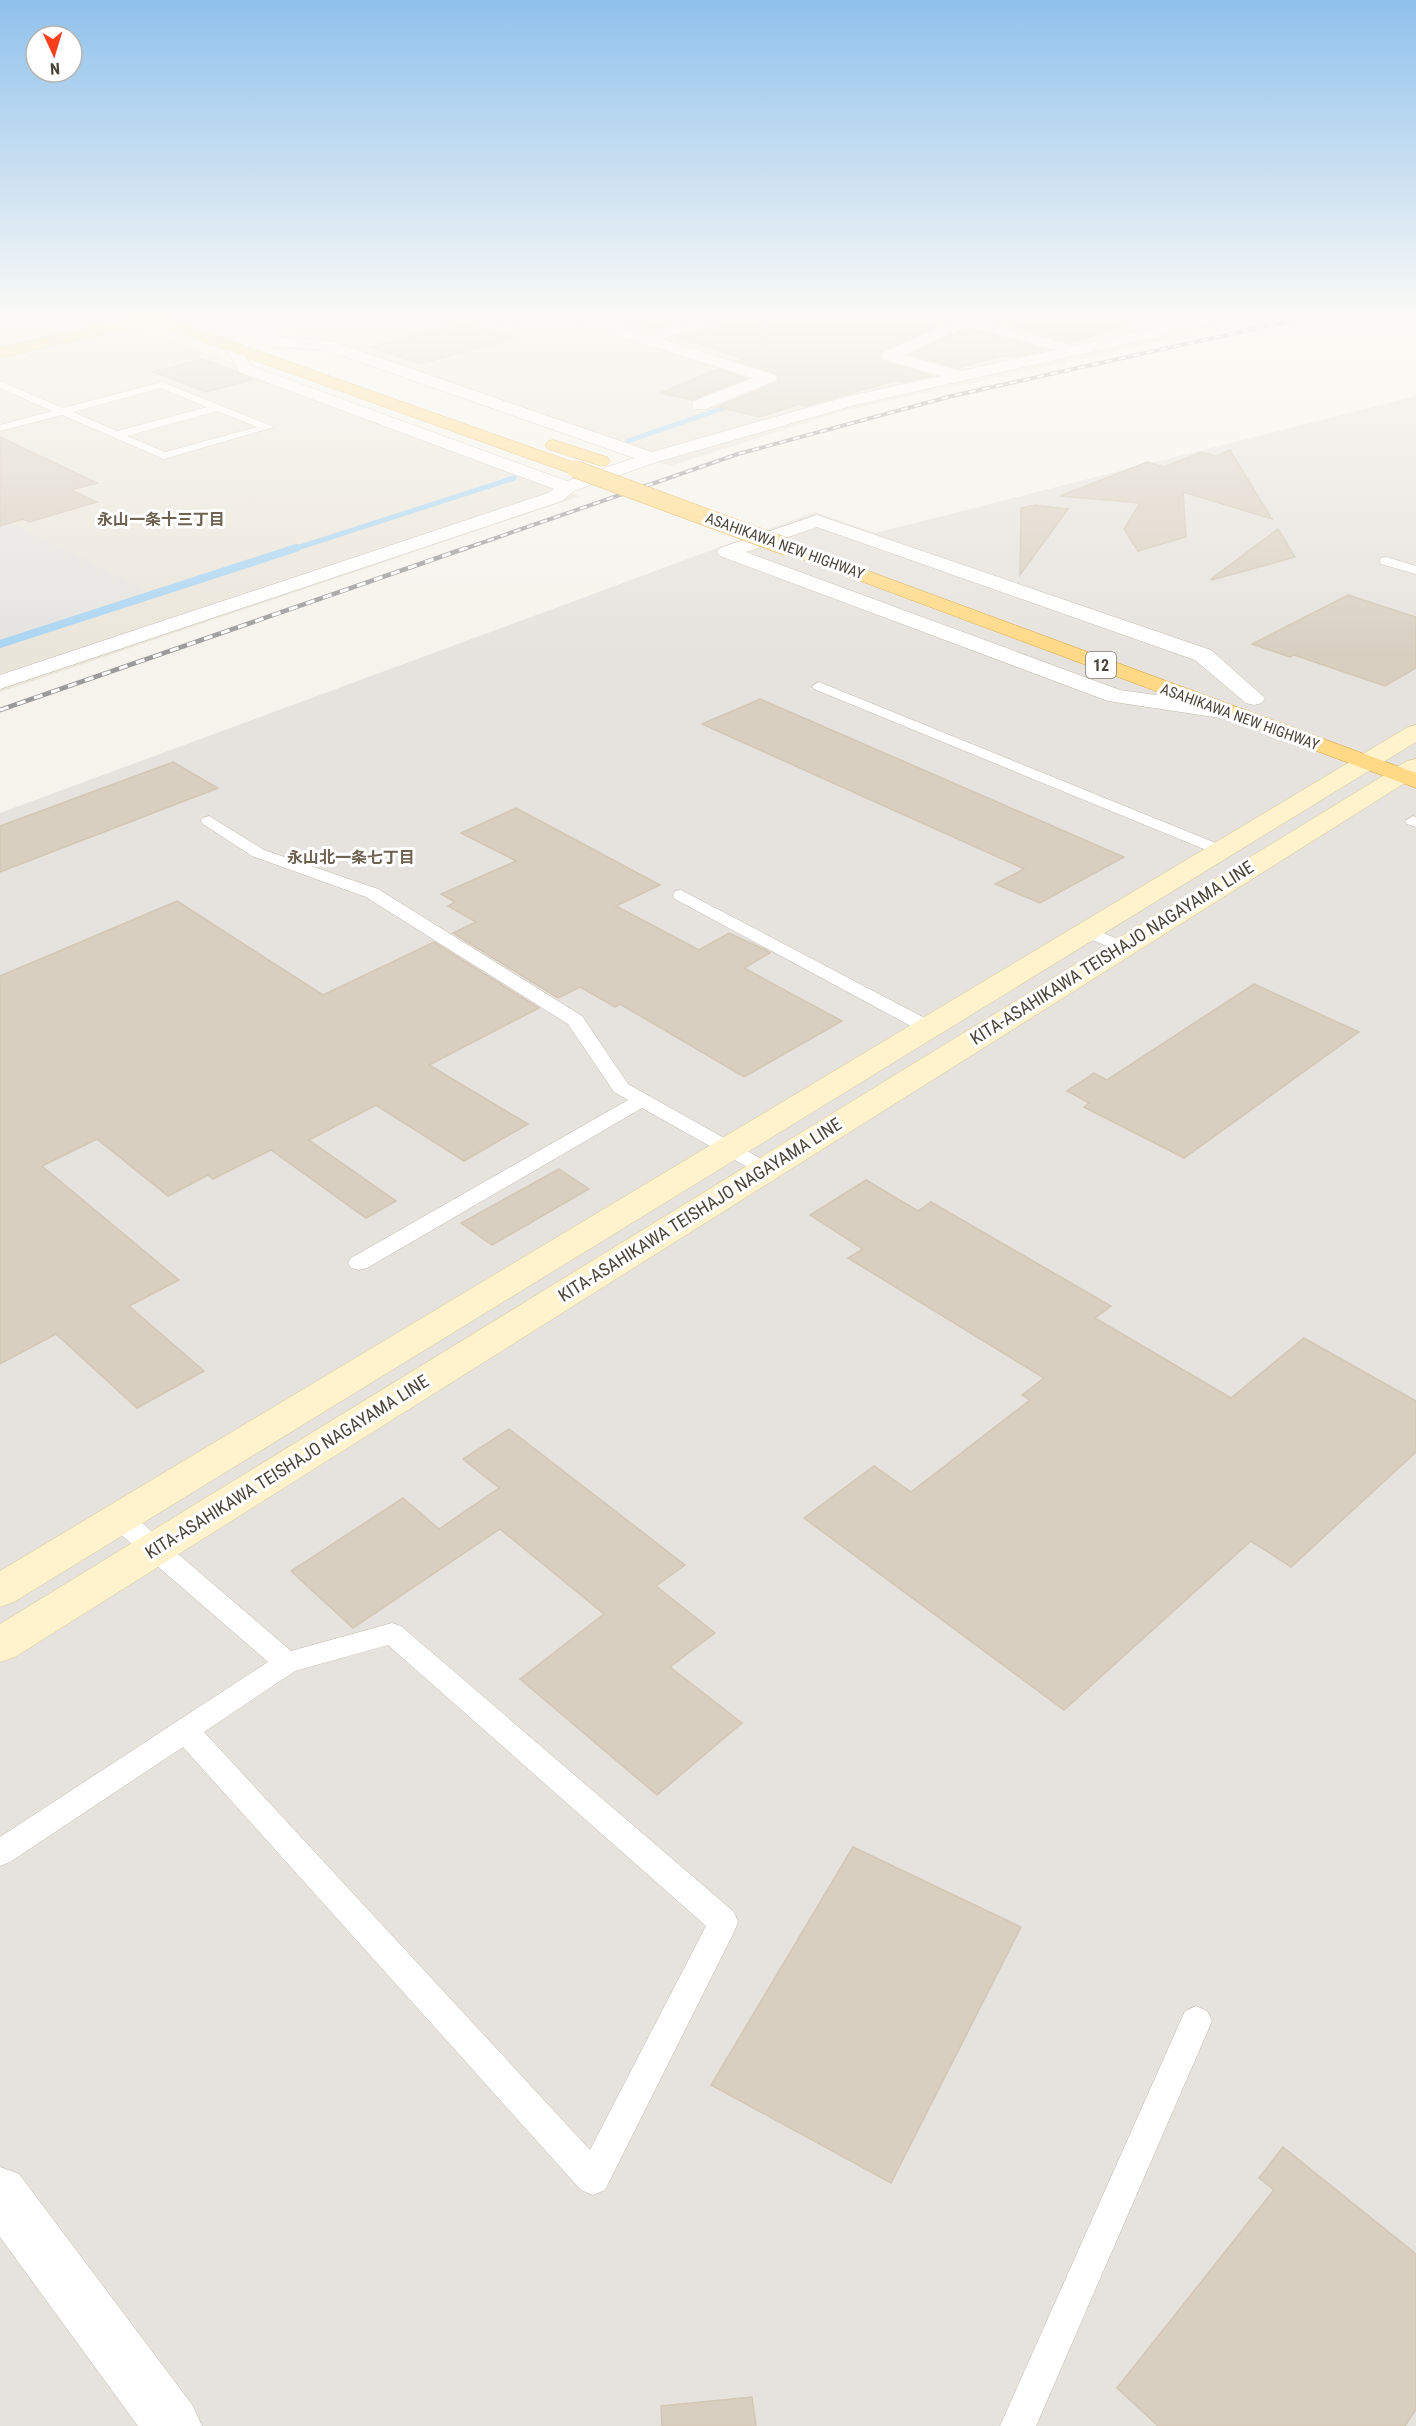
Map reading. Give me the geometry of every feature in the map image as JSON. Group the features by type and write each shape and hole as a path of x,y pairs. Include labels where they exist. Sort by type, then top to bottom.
{"highway":[{"name":"ASAHIKAWA NEW HIGHWAY","path":"518,431 1254,698 1282,709 1400,766"},
{"name":"ASAHIKAWA NEW HIGHWAY","path":"571,478 787,547 1227,712 1400,766"}],"main road":[{"path":"1400,766 1416,732"},
{"name":"KITA-ASAHIKAWA TEISHAJO NAGAYAMA LINE","path":"0,1591 1222,851 1400,766"},
{"name":"KITA-ASAHIKAWA TEISHAJO NAGAYAMA LINE","path":"0,1645 1122,947 1400,766"}],"street":[{"path":"431,431 571,478 745,431"},
{"path":"574,431 651,458"},
{"path":"0,682 555,497 571,478"},
{"path":"1227,712 1116,696 727,552 817,520 1203,655 1254,698"},
{"path":"0,2193 173,2426"}],"lane":[{"path":"108,431 164,456 250,431"},
{"path":"116,435 130,431"},
{"path":"1386,561 1416,570"},
{"path":"819,686 1222,851"},
{"path":"209,821 258,853 372,893 575,1020 621,1088 765,1169"},
{"path":"681,895 929,1028"},
{"path":"1088,932 1122,947"},
{"path":"359,1263 642,1100"},
{"path":"119,1518 287,1663"},
{"path":"0,1853 185,1730 287,1663 392,1633 723,1922 593,2178 185,1730"},
{"path":"1018,2426 1196,2021"}],"shaded area":[{"path":"0,431 411,431 580,496 0,692"},
{"path":"570,431 779,431 670,466"},
{"path":"1277,431 1416,431 1416,2426 0,2426 0,813 815,512 875,533"},
{"path":"0,518 146,591 0,639"}],"building":[{"path":"0,437 97,483 71,490 97,502 29,522 23,519 0,526"},
{"path":"1230,450 1272,519 1183,492 1186,537 1138,551 1124,529 1140,503 1060,496 1147,462 1164,467 1201,452 1216,456"},
{"path":"1035,505 1068,509 1020,575 1021,508"},
{"path":"1278,529 1295,557 1211,579"},
{"path":"1348,595 1416,617 1416,668 1385,686 1294,655 1290,657 1252,644"},
{"path":"760,699 1124,857 1040,903 995,884 1024,869 702,724"},
{"path":"173,762 218,788 0,872 0,826"},
{"path":"516,808 660,885 616,906 699,950 729,933 766,950 770,953 744,968 842,1021 744,1077 620,1004 615,1007 580,987 558,998 453,933 476,922 448,906 455,902 441,894 516,861 461,833"},
{"path":"177,901 323,995 434,942 539,1008 429,1065 528,1124 464,1161 376,1105 309,1140 396,1201 366,1218 271,1150 213,1179 208,1175 168,1196 97,1139 42,1166 179,1280 129,1306 204,1371 137,1408 56,1334 0,1364 0,976"},
{"path":"1254,984 1359,1032 1184,1158 1084,1107 1089,1103 1067,1091 1094,1073 1107,1080"},
{"path":"559,1169 589,1189 492,1245 461,1223"},
{"path":"866,1180 918,1211 931,1202 1111,1306 1095,1318 1231,1398 1304,1338 1416,1401 1416,1452 1291,1567 1251,1541 1064,1710 804,1518 874,1466 911,1492 1030,1400 1022,1395 1044,1378 848,1258 863,1249 810,1215"},
{"path":"509,1429 685,1565 656,1586 715,1633 670,1667 742,1723 657,1795 520,1679 604,1614 500,1529 353,1628 291,1571 403,1498 439,1529 499,1488 463,1459"},
{"path":"853,1847 1021,1927 891,2183 711,2085"},
{"path":"1283,2147 1416,2254 1416,2409 1405,2426 1158,2426 1117,2388 1274,2190 1259,2178"},
{"path":"752,2397 756,2426 662,2426 661,2406"}],"waterway":[{"path":"628,441 656,431"},
{"path":"291,550 514,478"},
{"path":"0,644 296,548"}],"railway":[{"path":"461,550 738,454 822,431"},
{"path":"0,710 466,548"}],"district":[{"name":"永山一条十三丁目","path":"161,519"},
{"name":"永山北一条七丁目","path":"351,857"}]}
